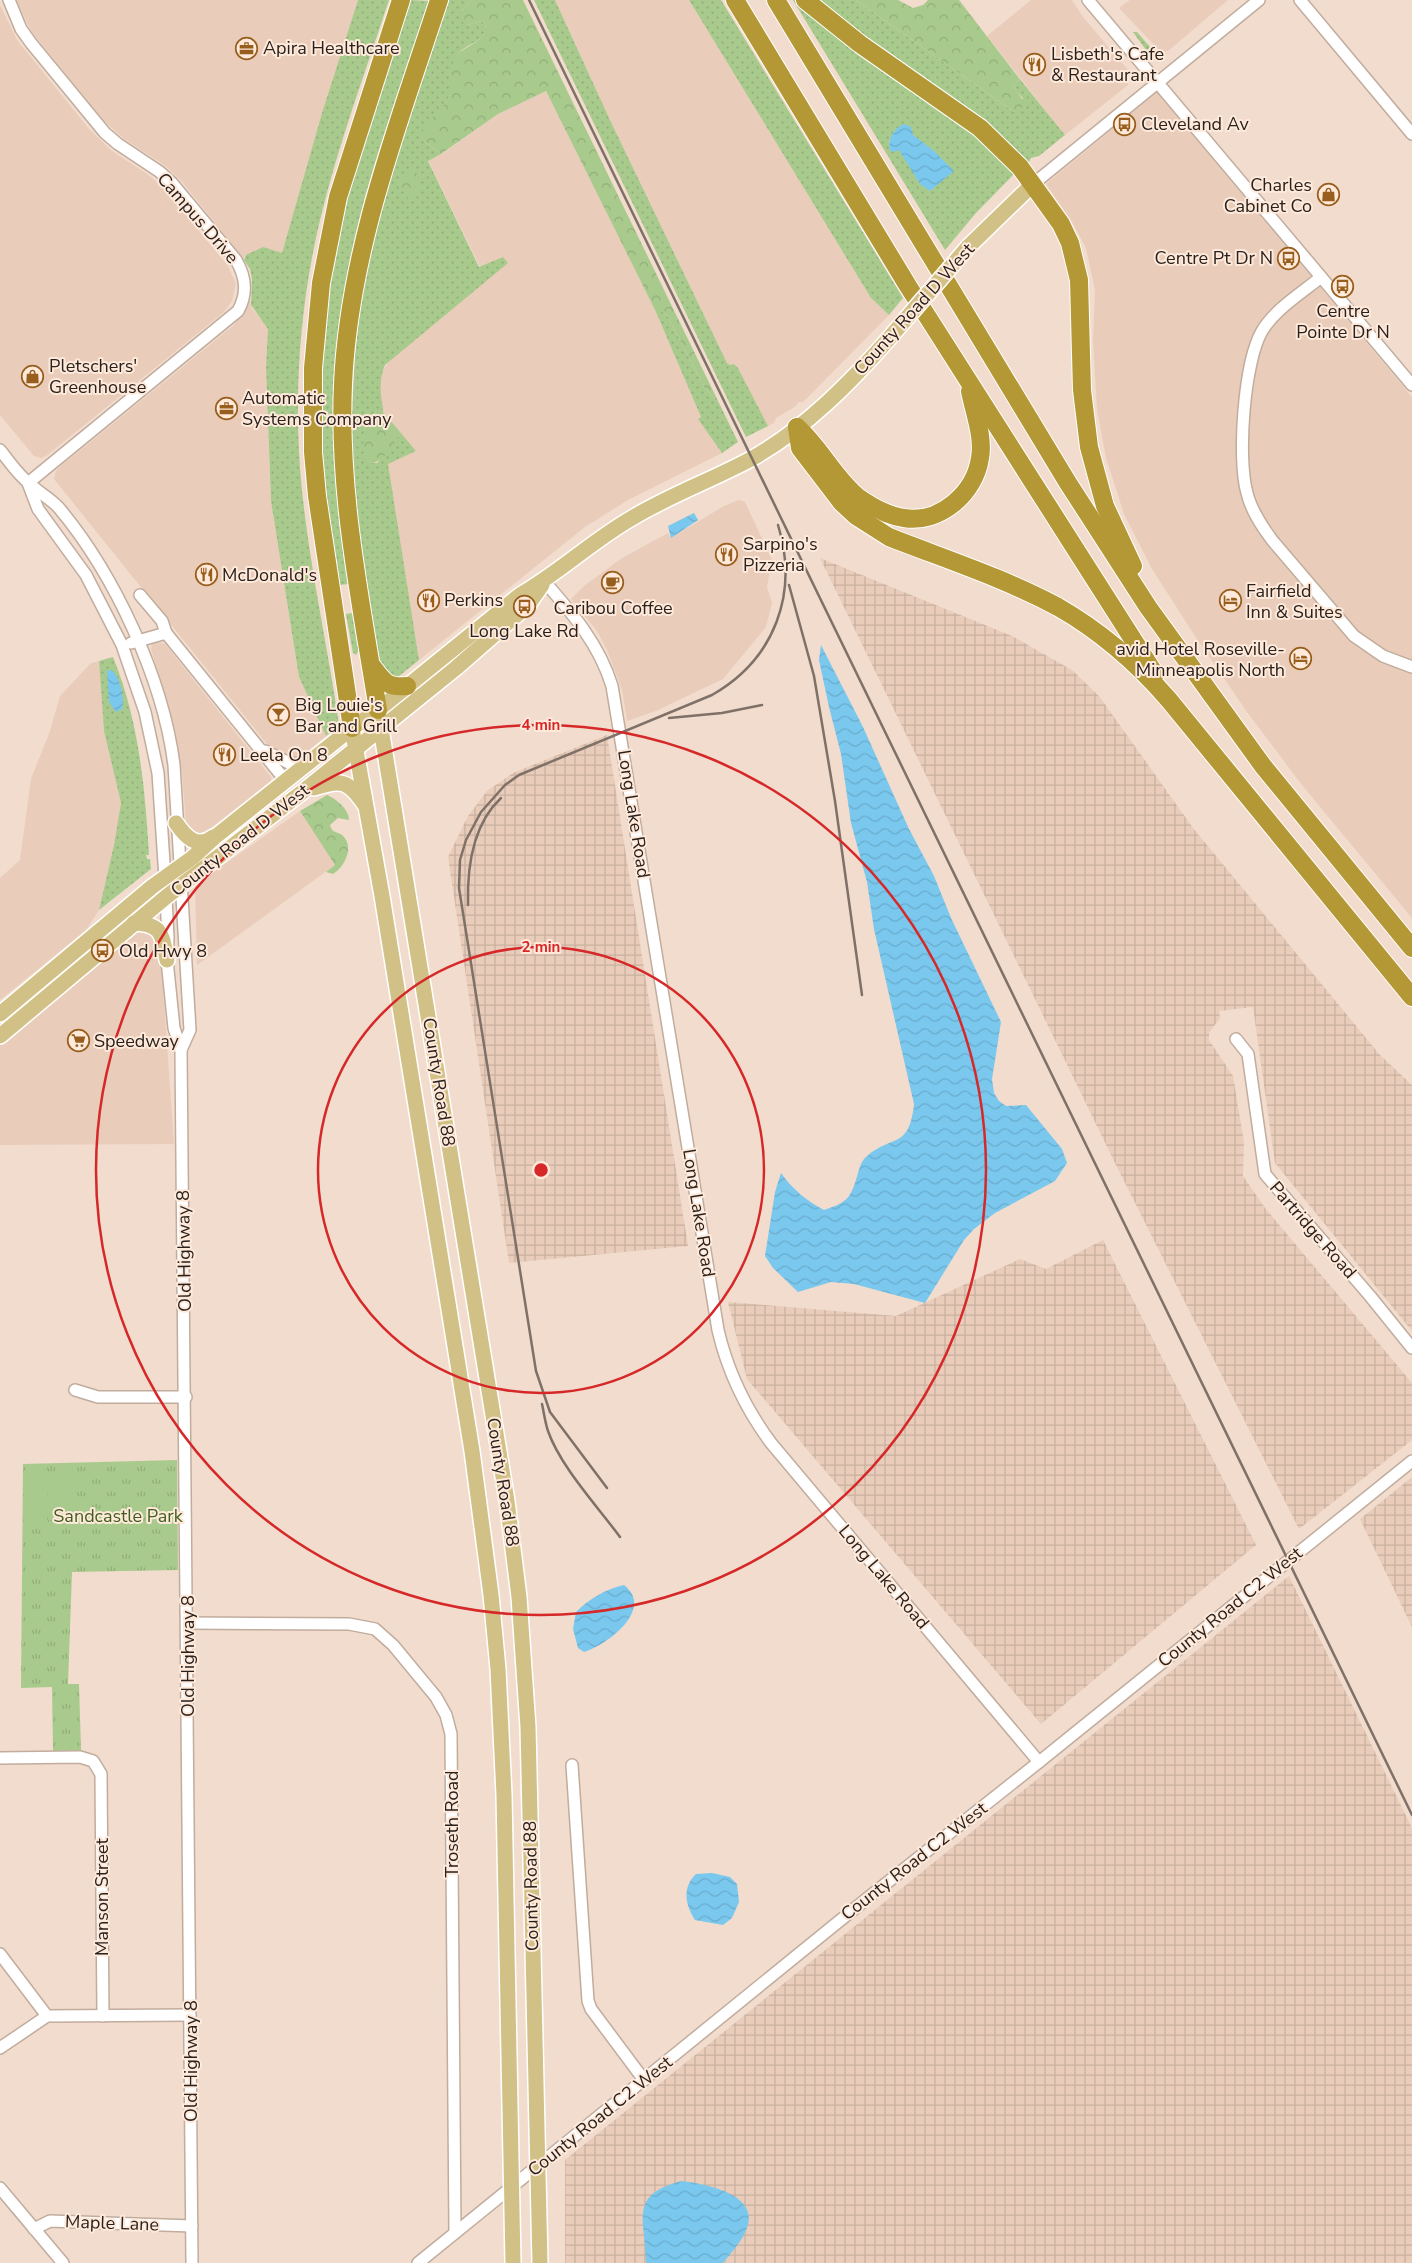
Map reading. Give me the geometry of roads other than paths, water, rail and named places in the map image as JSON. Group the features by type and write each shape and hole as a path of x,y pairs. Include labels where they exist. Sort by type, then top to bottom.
{"highway":[{"path":"352,728 317,496 312,420 312,368 321,283 338,197 400,0"},
{"path":"378,710 347,512 343,468 342,416 346,346 353,294 369,219 438,0"},
{"path":"734,0 908,286 1183,716"},
{"path":"776,0 1073,491 1143,599 1210,695 1296,808 1412,948"},
{"path":"804,0 860,44 980,128 1020,168 1061,224 1076,262 1081,300 1084,420 1096,477 1105,506 1130,561 1210,695"},
{"path":"797,427 812,440 838,477 860,498 874,507 896,516 904,518 925,517 947,508 957,501 966,491 978,469 981,446 968,380"},
{"path":"797,427 800,448 842,503 856,516 888,537 1004,582 1059,608 1110,642 1135,664 1183,716 1412,997"},
{"path":"371,664 383,681 394,688 407,686"}],"main road":[{"name":"County Road D West","path":"0,1014 285,780 378,710 520,595 544,581 595,540 632,518 752,458 797,427 846,385 968,247 1032,185"},
{"name":"County Road D West","path":"0,1036 75,975 181,884 301,793 456,668 528,605 544,581"},
{"name":"County Road 88","path":"378,710 507,1501 519,1597 528,1726 540,2263"},
{"name":"County Road 88","path":"352,728 472,1451 491,1595 502,1744 513,2263"},
{"path":"301,793 328,782 341,782 356,793 366,808"},
{"path":"176,822 186,836 193,841 199,843 209,841 215,837"},
{"path":"134,923 154,926 159,930 167,960"}],"street":[{"name":"Campus Drive","path":"9,0 21,29 31,43 98,124 118,144 160,172 172,183 236,260 241,268 245,287 244,296 238,310 28,484"},
{"path":"1088,0 1412,385"},
{"name":"County Road D West","path":"1032,185 1259,0"},
{"path":"1300,0 1412,134"},
{"path":"1321,277 1270,321 1255,344 1249,371 1242,447 1243,474 1247,494 1261,525 1342,624 1368,647 1382,656 1412,667"},
{"path":"0,450 28,484"},
{"name":"Old Highway 8","path":"28,484 55,504 87,547 124,610 158,692 167,723 174,765 190,1030 181,1050"},
{"name":"Old Highway 8","path":"28,484 38,509 86,575 122,645 145,712 158,773 166,878 167,960 174,1028 181,1050 186,1397 192,2263"},
{"name":"Long Lake Road","path":"544,581 588,634 606,667 612,686 718,1330 733,1381 756,1423 771,1443 1039,1762"},
{"path":"140,595 162,621 166,633 285,780"},
{"path":"122,645 166,633"},
{"path":"257,745 273,756 291,764 310,762"},
{"name":"Partridge Road","path":"1236,1039 1248,1054 1265,1174 1412,1348"},
{"path":"75,1390 98,1397 186,1397"},
{"name":"County Road C2 West","path":"418,2263 864,1901 1412,1461"},
{"name":"Troseth Road","path":"188,1624 349,1624 375,1629 393,1645 436,1697 446,1716 451,1734 455,2233"},
{"name":"Manson Street","path":"0,1758 87,1759 98,1767 102,1778 103,2016"},
{"path":"572,1765 588,2001 590,2009 644,2080"},
{"path":"0,1954 47,2016"},
{"path":"0,2048 47,2016 190,2015"},
{"path":"0,2188 63,2263"},
{"name":"Maple Lane","path":"34,2229 50,2221 192,2226"}],"water":[{"path":"904,124 911,127 913,135 933,150 954,171 930,191 920,184 899,150 894,152 890,150 892,134"},
{"path":"694,513 698,520 671,538 668,526"},
{"path":"821,645 863,727 909,829 934,876 951,918 1001,1022 992,1079 994,1093 999,1101 1006,1106 1026,1105 1062,1149 1067,1163 1055,1181 995,1213 974,1229 964,1240 925,1303 854,1284 831,1282 798,1292 773,1268 765,1256 775,1192 781,1173 800,1194 824,1210 839,1204 848,1198 851,1193 864,1159 873,1151 903,1136 908,1129 914,1104 874,929 867,882 851,823 841,754 819,660"},
{"path":"111,670 117,677 122,694 122,709 116,712 109,702 107,671"},
{"path":"624,1585 632,1594 634,1605 631,1615 615,1634 594,1648 584,1652 578,1648 573,1629 576,1612 598,1595"},
{"path":"712,1873 730,1877 737,1884 739,1902 732,1918 723,1925 695,1920 687,1902 687,1890 696,1874"},
{"path":"682,2181 716,2188 738,2199 746,2207 749,2216 745,2233 723,2263 646,2263 643,2211 646,2201 665,2187"}],"railway":[{"path":"529,0 1412,1815"},
{"path":"607,1488 550,1412 536,1371 459,888 460,860 466,840 481,812 505,785 519,775 712,695 734,680 752,663 766,643 776,622 783,599 785,575 784,550 778,525"},
{"path":"789,585 814,676 835,801 862,995"},
{"path":"669,718 722,713 762,705"},
{"path":"468,905 470,862 473,848 483,821 501,798"},
{"path":"542,1404 548,1431 561,1458 580,1486 620,1537"}],"place":[{"name":"Apira Healthcare","path":"247,48"},
{"name":"Lisbeth's Cafe & Restaurant","path":"1035,64"},
{"name":"Cleveland Av","path":"1125,124"},
{"name":"Charles Cabinet Co","path":"1328,195"},
{"name":"Centre Pt Dr N","path":"1289,258"},
{"name":"Centre Pointe Dr N","path":"1343,286"},
{"name":"Pletschers' Greenhouse","path":"33,376"},
{"name":"Automatic Systems Company","path":"226,408"},
{"name":"Sarpino's Pizzeria","path":"727,554"},
{"name":"McDonald's","path":"206,575"},
{"name":"Caribou Coffee","path":"613,583"},
{"name":"Perkins","path":"428,600"},
{"name":"Fairfield Inn & Suites","path":"1230,601"},
{"name":"Long Lake Rd","path":"524,606"},
{"name":"avid Hotel Roseville- Minneapolis North","path":"1301,659"},
{"name":"Big Louie's Bar and Grill","path":"279,715"},
{"name":"Leela On 8","path":"224,755"},
{"name":"Old Hwy 8","path":"103,951"},
{"name":"Speedway","path":"78,1041"}],"park label":[{"name":"Sandcastle Park","path":"118,1516"}]}
